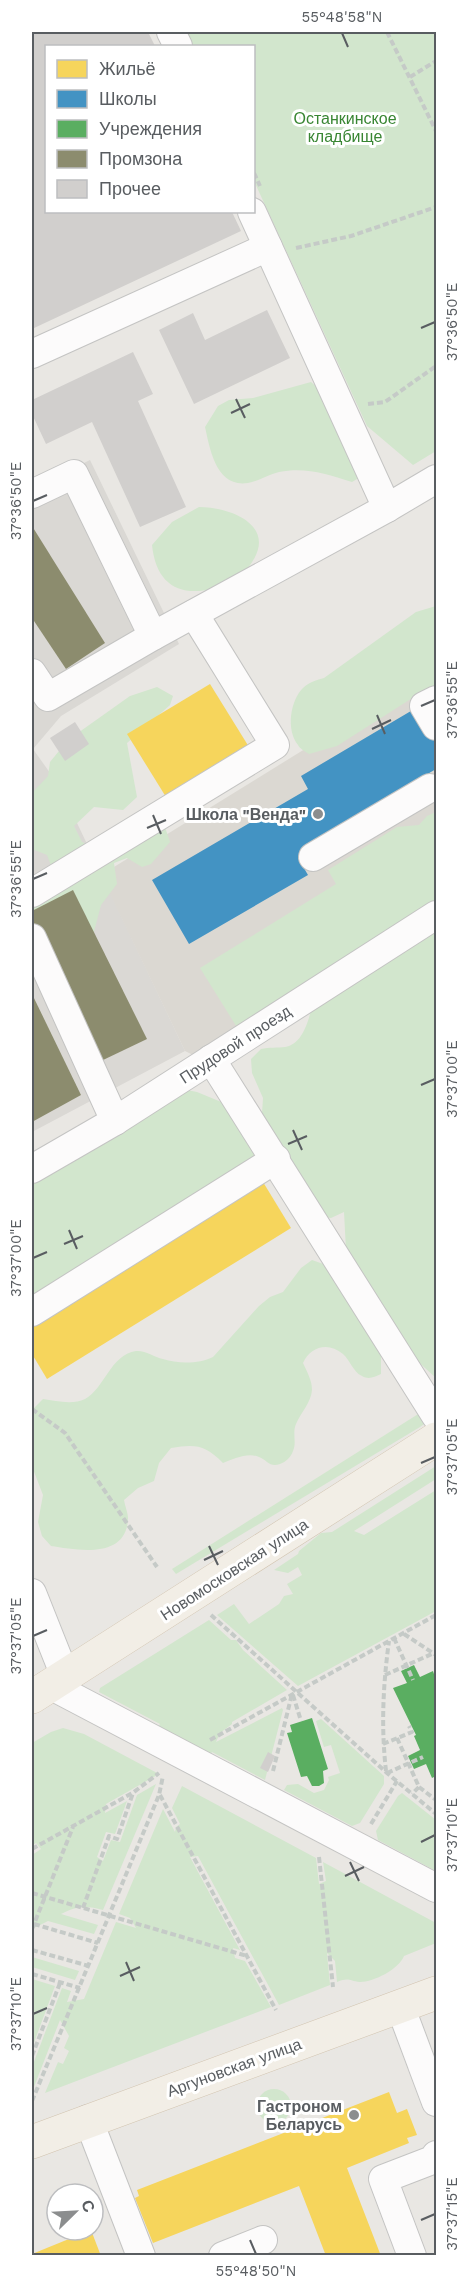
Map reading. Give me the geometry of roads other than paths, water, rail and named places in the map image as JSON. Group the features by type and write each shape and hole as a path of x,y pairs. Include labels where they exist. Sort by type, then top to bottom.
{"main road":[{"name":"Новомосковская улица","path":"49,1686 436,1440"},
{"name":"Аргуновская улица","path":"32,2142 436,1993"}],"street":[{"path":"253,213 279,248 387,508"},
{"path":"32,354 279,248"},
{"path":"32,494 74,474 153,636"},
{"path":"32,674 48,697 153,636 387,508 436,478"},
{"path":"32,894 274,745 194,614"},
{"path":"436,700 424,706 436,726"},
{"path":"313,857 434,791"},
{"name":"Прудовой проезд","path":"32,1169 115,1121 436,915"},
{"path":"32,938 115,1121"},
{"path":"211,1059 436,1416"},
{"path":"32,1312 276,1159"},
{"path":"32,1593 49,1686 436,1888"},
{"path":"400,2006 436,2102"},
{"path":"88,2120 141,2256"},
{"path":"412,2256 383,2179 435,2159 436,2155"},
{"path":"223,2256 263,2240"}],"place":[{"name":"Школа \"Венда\"","path":"318,814"},
{"name":"Гастроном Беларусь","path":"354,2115"}],"park label":[{"name":"Останкинское кладбище","path":"345,127"}]}
